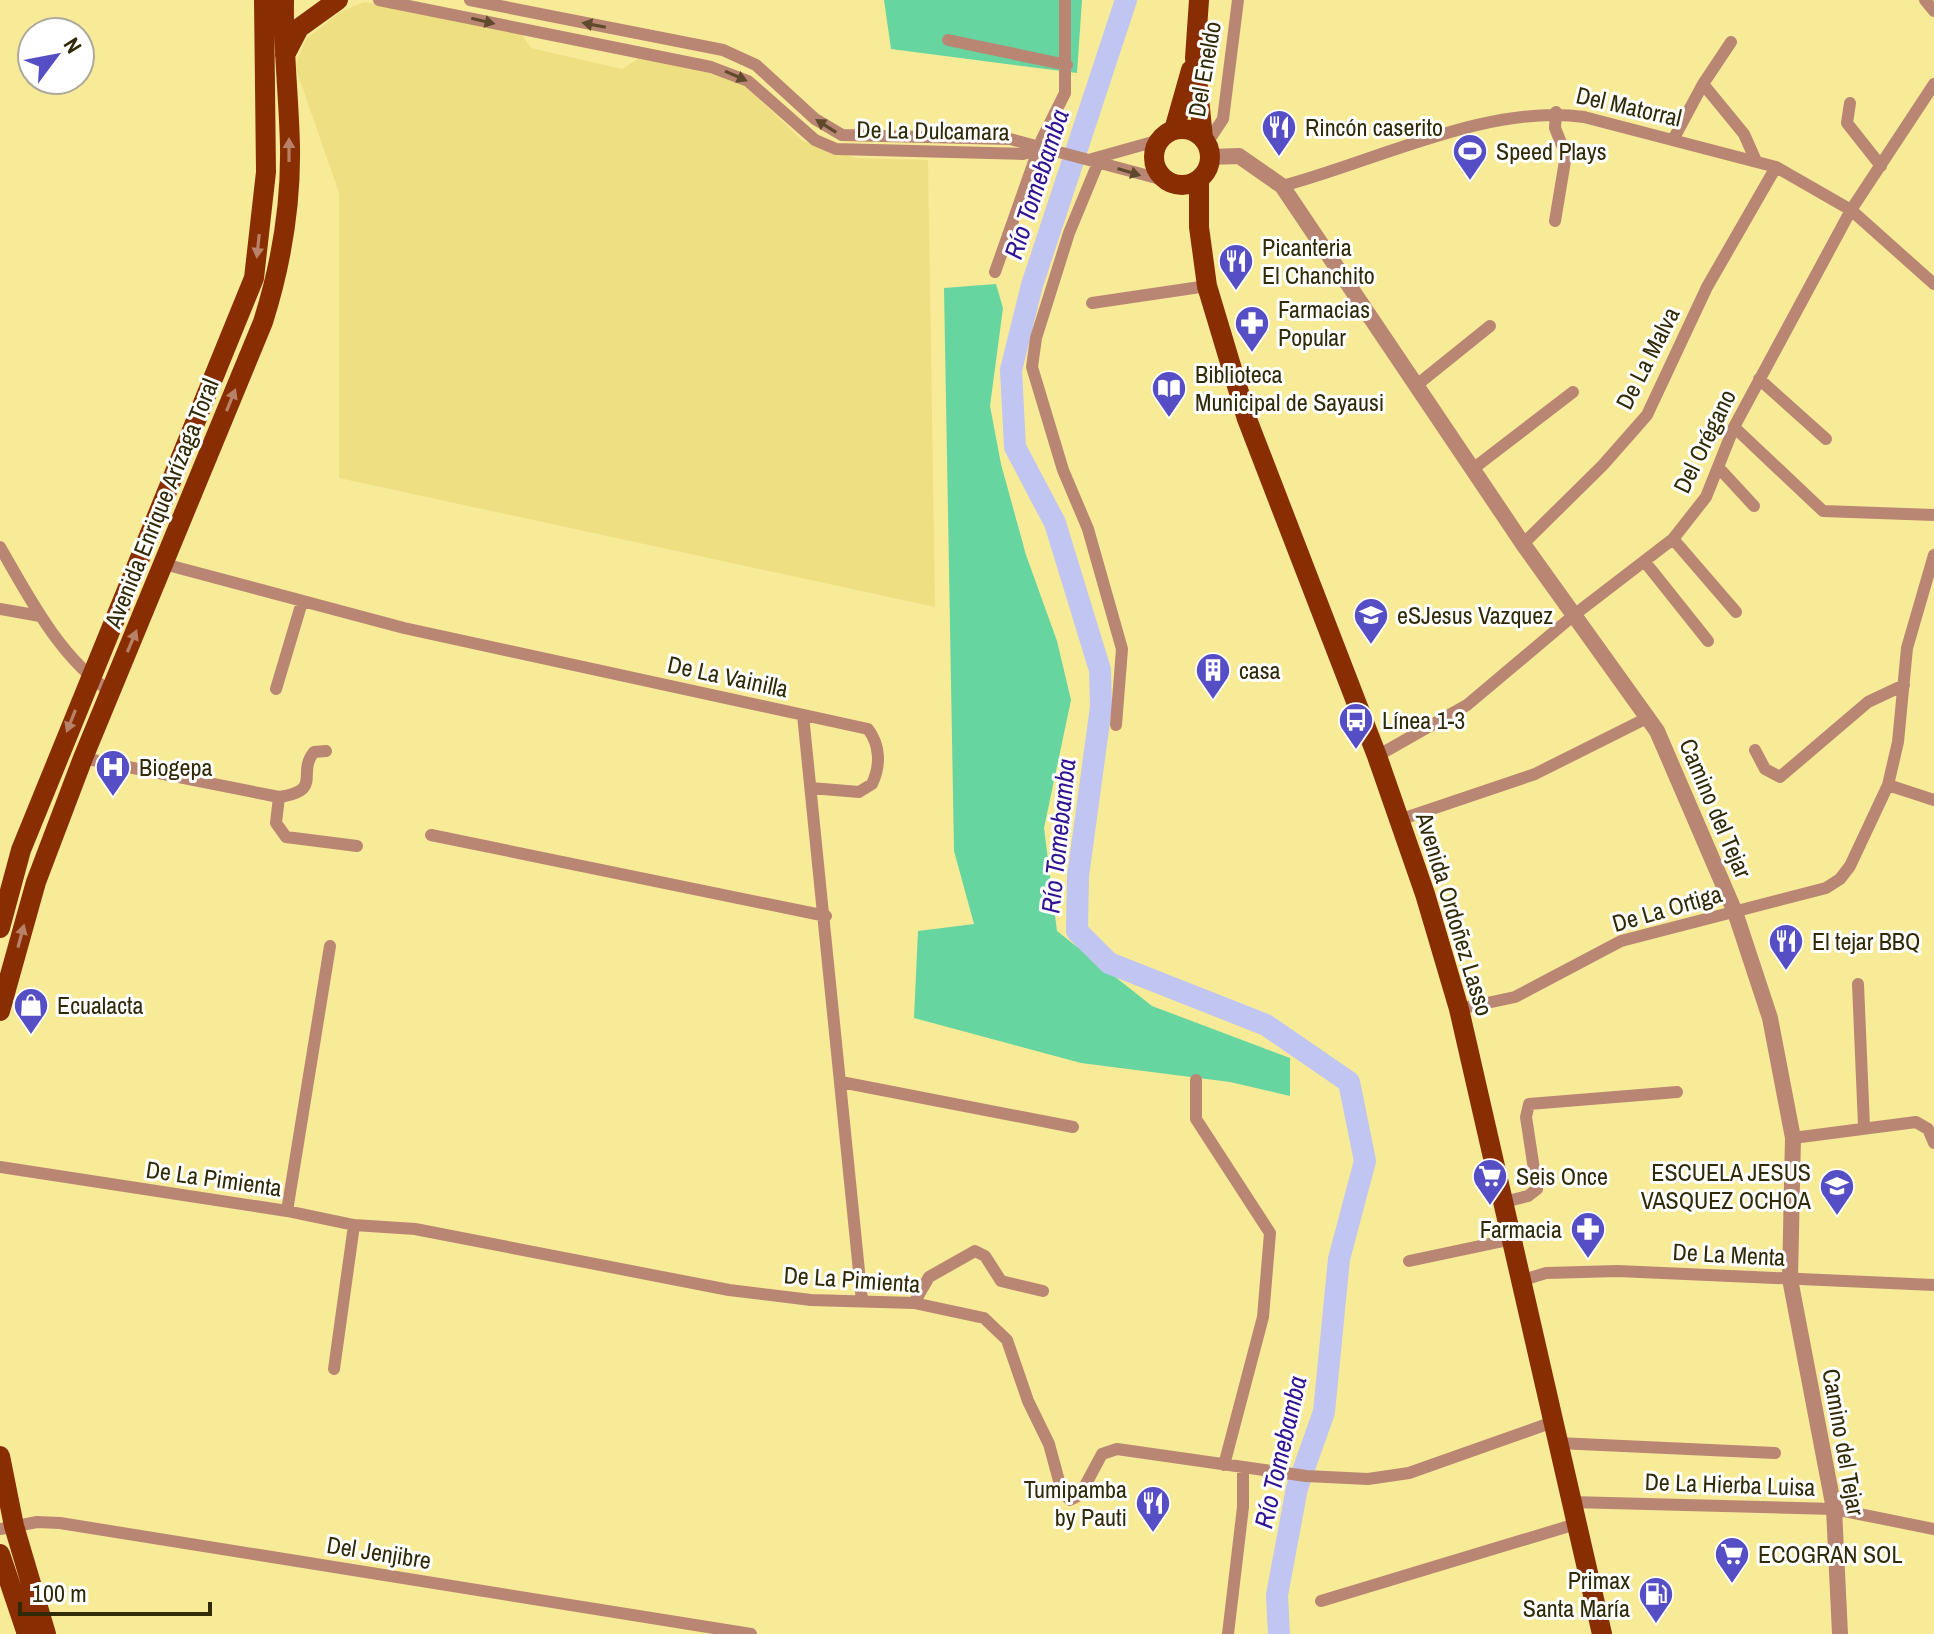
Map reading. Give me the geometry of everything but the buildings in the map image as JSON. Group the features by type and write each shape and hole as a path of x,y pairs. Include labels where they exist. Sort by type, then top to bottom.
{"main road":[{"name":"Avenida Enrique Arízaga Toral","path":"0,928 21,850 254,278 266,172 264,0"},
{"name":"Avenida Enrique Arízaga Toral","path":"0,1011 36,882 83,758 275,287 285,241 290,147 283,62 284,0"},
{"path":"283,62 299,28 338,0"},
{"path":"1195,58 1155,163 1171,182 1182,185 1199,180 1205,174 1206,146 1195,58 1199,0"},
{"path":"1167,135 1189,130 1206,146"},
{"name":"Avenida Ordoñez Lasso","path":"1199,180 1199,227 1207,286 1247,419 1377,756 1425,894 1459,1009 1602,1634"},
{"name":"Avenida Ordoñez Lasso","path":"1171,182 1199,227"},
{"path":"0,1456 7,1527 46,1634"},
{"path":"0,1554 27,1634"}],"street":[{"name":"De La Dulcamara","path":"379,0 731,73 748,81 815,140 836,149 1023,154 1042,149"},
{"name":"De La Dulcamara","path":"470,0 723,50 756,65 815,119 842,135 1010,139 1171,182"},
{"path":"995,272 1065,93 1065,0"},
{"name":"Del Eneldo","path":"1206,146 1223,119 1238,0"},
{"path":"1925,0 1934,11"},
{"path":"948,40 1067,65"},
{"path":"1674,138 1703,84 1731,42"},
{"path":"1703,84 1744,134 1756,161"},
{"name":"Del Orégano","path":"1377,756 1467,705 1574,615 1673,539 1706,497 1734,427 1851,210 1934,84"},
{"path":"1850,103 1847,123 1881,166"},
{"path":"1555,221 1566,155 1555,128 1556,112"},
{"name":"Del Matorral","path":"1282,186 1498,121 1556,112 1674,138 1776,167 1851,210 1934,284"},
{"name":"De La Dulcamara","path":"1093,160 1167,135"},
{"name":"Camino del Tejar","path":"1206,146 1239,156 1282,186 1523,544 1649,717 1735,912 1770,1018 1793,1138 1790,1279 1834,1509 1840,1634"},
{"path":"1093,160 1036,338 1032,367 1063,470 1088,529 1122,649 1116,725"},
{"name":"De La Malva","path":"1523,544 1603,465 1647,415 1707,287 1776,167"},
{"path":"1092,303 1207,286"},
{"path":"1418,384 1490,326"},
{"path":"1759,379 1826,439"},
{"path":"1474,468 1573,392"},
{"path":"1734,427 1823,511 1934,515"},
{"path":"1718,467 1754,506"},
{"path":"1673,539 1736,612"},
{"path":"0,547 40,616 89,678 111,692"},
{"path":"1645,562 1708,641"},
{"name":"De La Ortiga","path":"1459,1009 1515,997 1621,941 1826,888 1840,879 1850,866 1888,785 1907,648 1933,563"},
{"name":"De La Vainilla","path":"164,564 404,628 803,715 826,916 862,1301"},
{"path":"276,689 302,602"},
{"path":"0,609 40,616"},
{"path":"1755,750 1765,769 1780,777 1868,702 1904,685"},
{"path":"803,715 868,729 877,747 876,776 865,790 811,788"},
{"path":"1399,820 1535,774 1649,717"},
{"path":"83,758 279,797 298,794 305,787 310,756 314,752 326,751"},
{"path":"1888,785 1934,800"},
{"path":"279,797 276,823 286,837 357,846"},
{"path":"431,835 826,916"},
{"path":"287,1211 330,946"},
{"path":"1858,984 1864,1126"},
{"path":"1196,1080 1196,1119 1270,1233 1263,1317 1224,1465"},
{"path":"841,1082 1073,1127"},
{"path":"1504,1202 1528,1196 1537,1189 1526,1117 1529,1104 1677,1092"},
{"path":"1793,1138 1864,1126 1916,1122 1931,1129 1934,1143"},
{"name":"De La Pimienta","path":"0,1167 287,1211 354,1225 415,1229 729,1290 811,1300 914,1303 984,1318 1007,1340 1028,1401 1049,1444 1062,1492 1070,1500 1080,1495 1102,1454 1117,1449 1306,1476 1368,1479 1409,1473 1553,1422"},
{"path":"334,1369 354,1225"},
{"path":"1409,1261 1513,1239"},
{"path":"914,1303 929,1277 975,1251 985,1256 1001,1281 1043,1291"},
{"name":"De La Menta","path":"1523,1280 1546,1273 1618,1271 1934,1285"},
{"path":"1558,1443 1775,1453"},
{"path":"1228,1634 1243,1507 1243,1467"},
{"name":"De La Hierba Luisa","path":"1571,1502 1834,1509 1934,1529"},
{"name":"Del Jenjibre","path":"7,1527 60,1523 751,1634"},
{"path":"1321,1601 1576,1524"}],"shaded area":[{"path":"364,2 517,27 531,48 622,69 641,57 718,75 743,84 803,141 856,158 928,160 935,607 339,478 339,193 295,66 306,39 340,12"}],"green space":[{"path":"884,0 1082,0 1077,73 891,49"},
{"path":"996,284 1003,308 990,406 1001,464 1026,555 1057,641 1071,700 1044,828 1057,931 1152,1006 1290,1058 1290,1096 1230,1082 1081,1063 914,1018 918,931 974,924 954,851 944,288"}],"waterway":[{"name":"Río Tomebamba","path":"1126,0 1032,285 1011,370 1015,447 1055,523 1100,670 1101,707 1078,876 1077,931 1109,963 1266,1025 1349,1082 1365,1161 1339,1259 1324,1412 1297,1488 1277,1595 1279,1634"}],"place":[{"name":"Rincón caserito","path":"1279,158"},
{"name":"Speed Plays","path":"1470,182"},
{"name":"Picanteria El Chanchito","path":"1236,292"},
{"name":"Farmacias Popular","path":"1252,354"},
{"name":"Biblioteca Municipal de Sayausi","path":"1169,419"},
{"name":"eSJesus Vazquez","path":"1371,646"},
{"name":"casa","path":"1213,701"},
{"name":"Línea 1-3","path":"1356,751"},
{"name":"Biogepa","path":"113,798"},
{"name":"El tejar BBQ","path":"1786,972"},
{"name":"Ecualacta","path":"31,1036"},
{"name":"Seis Once","path":"1490,1207"},
{"name":"ESCUELA JESUS VASQUEZ OCHOA","path":"1837,1217"},
{"name":"Farmacia","path":"1588,1260"},
{"name":"Tumipamba by Pauti","path":"1153,1534"},
{"name":"ECOGRAN SOL","path":"1732,1585"},
{"name":"Primax Santa María","path":"1656,1625"}]}
